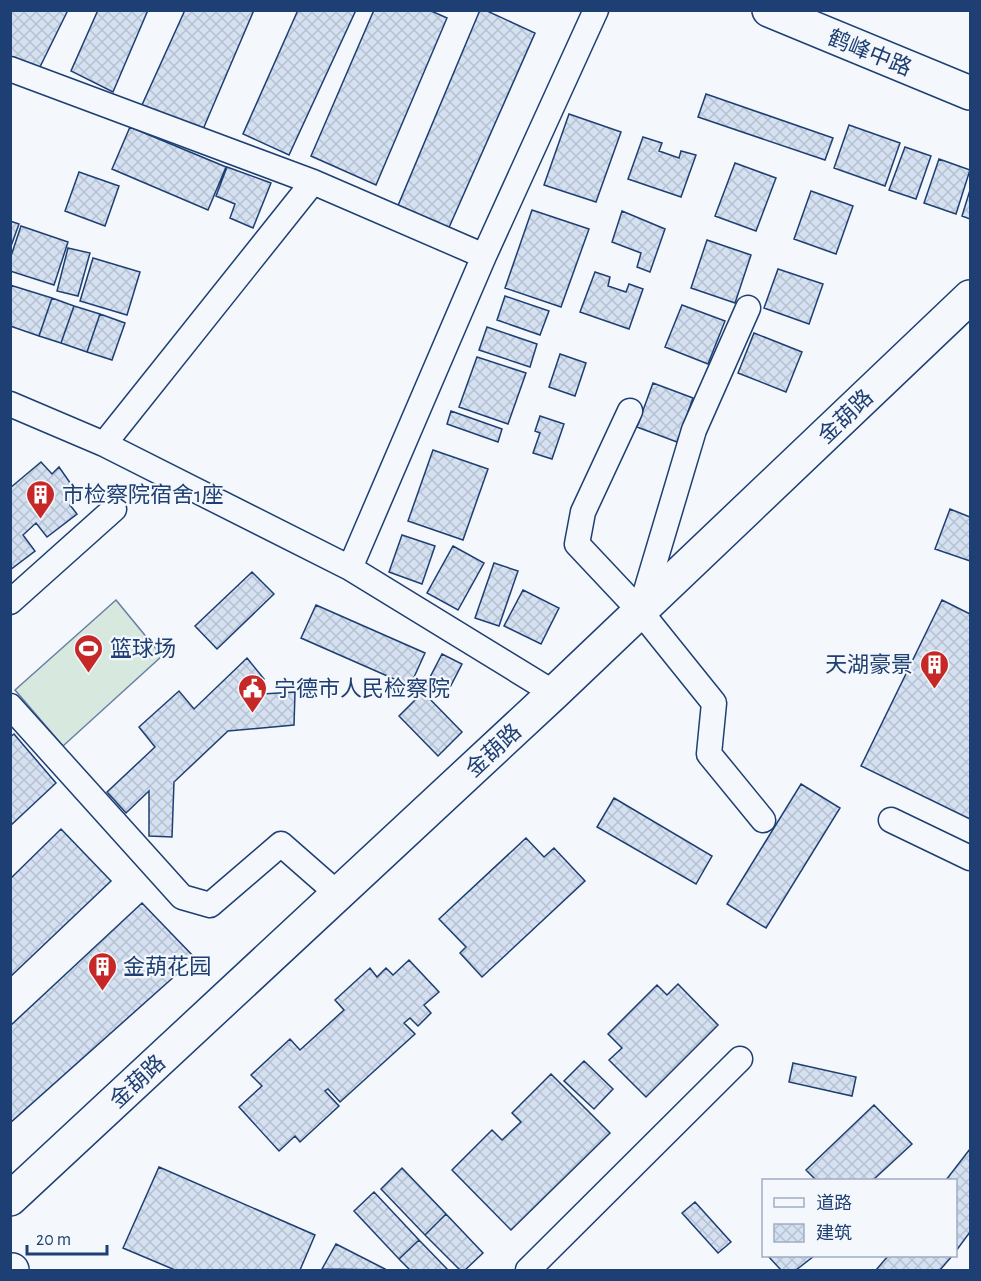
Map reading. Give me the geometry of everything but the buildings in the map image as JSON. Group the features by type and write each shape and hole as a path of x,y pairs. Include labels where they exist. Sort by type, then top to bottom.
{"street":[{"path":"350,568 484,256 596,10"},
{"name":"鹤峰中路","path":"769,10 970,93"},
{"path":"10,69 314,182 484,256"},
{"path":"104,444 314,182"},
{"name":"金葫路","path":"10,1199 554,693 970,297"},
{"path":"640,611 694,430 748,308"},
{"path":"10,404 104,444 350,568 554,693"},
{"path":"630,411 583,512 576,544 640,611 714,702 708,754 763,820"},
{"path":"10,602 114,509"},
{"path":"10,706 182,897 210,905 282,844 338,894"},
{"path":"891,820 970,858"},
{"path":"528,1270 740,1059"}],"shaded area":[{"name":"篮球场","path":"116,600 162,656 63,746 15,690"}],"place":[{"name":"市检察院宿舍1座","path":"41,520"},
{"name":"篮球场","path":"89,674"},
{"name":"天湖豪景","path":"934,690"},
{"name":"宁德市人民检察院","path":"253,714"},
{"name":"金葫花园","path":"102,992"}]}
